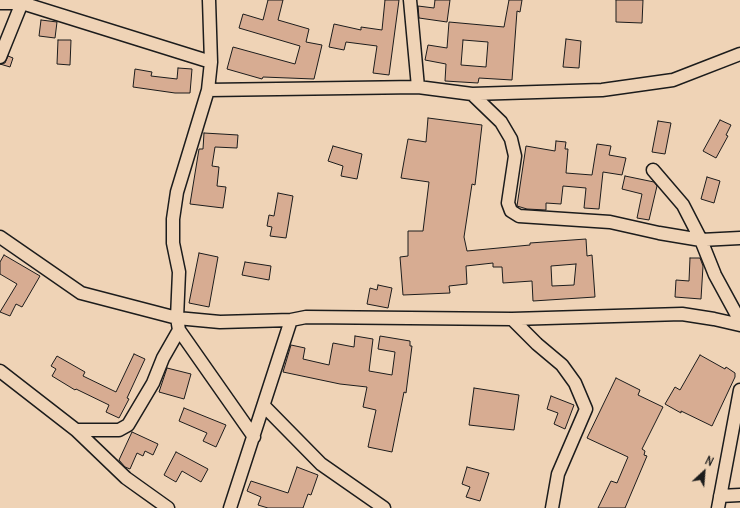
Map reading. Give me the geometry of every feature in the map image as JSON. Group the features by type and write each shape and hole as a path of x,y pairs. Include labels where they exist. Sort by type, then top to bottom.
{"street":[{"path":"76,430 119,430 128,425 153,383 178,324 178,272 173,243 173,219 177,192 208,90 211,62 209,0"},
{"path":"410,0 418,87"},
{"path":"0,3 22,1 211,62"},
{"path":"0,57 22,1"},
{"path":"208,90 418,87 472,94 602,90 673,80 740,54"},
{"path":"472,94 501,122 511,139 515,156 508,204 511,211 519,216 610,222 659,233 701,240 740,238"},
{"path":"653,170 683,205 701,240 715,275 740,321"},
{"path":"0,237 81,293 178,324 291,320 306,317 512,319 682,314 740,325"},
{"path":"512,319 537,344 562,364 575,384 586,409 558,474 552,508"},
{"path":"230,508 291,320"},
{"path":"178,324 254,437"},
{"path":"0,371 76,430 126,478 168,508"},
{"path":"740,390 719,502 740,495"},
{"path":"264,406 321,464 384,508"}],"building":[{"path":"268,0 283,0 278,20 309,29 306,42 322,45 314,79 263,77 262,79 227,69 233,47 295,64 300,46 239,28 243,14 263,20"},
{"path":"385,0 399,0 389,75 373,73 377,46 346,42 344,50 329,47 334,24 361,30 361,27 382,30"},
{"path":"435,0 450,0 447,22 419,18 418,6 434,8"},
{"path":"509,0 522,0 520,12 517,11 512,80 479,78 478,83 445,81 446,64 425,60 428,45 447,48 449,22 504,27","holes":["463,40 488,42 486,67 461,65"]},
{"path":"616,0 643,0 642,23 616,22"},
{"path":"41,20 57,22 55,38 39,36"},
{"path":"566,39 581,41 579,68 563,67"},
{"path":"58,40 71,40 70,65 57,64"},
{"path":"8,56 13,58 10,67 0,64 5,63"},
{"path":"178,68 192,69 190,93 175,93 133,87 135,69 152,72 151,76 177,79"},
{"path":"428,118 482,125 475,185 472,184 464,237 467,251 530,245 530,243 586,239 587,256 592,255 595,297 533,301 532,281 503,283 502,267 493,267 493,263 466,266 467,284 449,286 450,293 403,295 400,257 408,256 408,231 423,231 429,182 401,178 408,139 426,142","holes":["576,264 574,285 552,286 551,266"]},
{"path":"720,120 731,125 726,135 728,136 716,158 703,151"},
{"path":"658,121 671,123 665,154 652,152"},
{"path":"204,133 238,135 237,148 215,147 212,166 219,167 217,186 226,187 223,208 190,204 199,149 203,149"},
{"path":"556,141 566,142 565,149 568,149 566,173 592,175 597,144 611,146 609,155 626,158 622,175 603,172 599,209 584,208 586,188 563,186 561,204 546,203 546,210 527,209 517,206 526,146 555,151"},
{"path":"333,146 362,154 357,179 341,176 343,166 328,161"},
{"path":"625,176 654,182 657,186 649,220 637,218 642,194 622,189"},
{"path":"707,177 720,181 714,203 701,199"},
{"path":"278,193 293,196 286,238 270,236 272,227 267,226 269,215 274,216"},
{"path":"199,253 218,257 209,307 189,303"},
{"path":"4,255 40,276 22,307 16,304 10,316 0,312 17,284 0,274 0,262"},
{"path":"690,258 700,258 703,266 701,299 675,297 676,280 689,281"},
{"path":"245,262 271,266 269,280 242,275"},
{"path":"378,285 392,288 388,308 367,304 370,288 377,290"},
{"path":"355,336 373,339 369,371 392,375 395,352 378,349 380,336 410,341 410,346 412,346 406,393 404,392 392,452 368,447 376,410 363,407 367,387 340,384 283,372 291,345 305,348 303,359 329,365 333,343 354,347"},
{"path":"134,354 145,359 127,398 129,399 119,418 106,412 109,405 76,389 75,390 52,376 56,369 51,366 57,356 85,372 83,376 116,392"},
{"path":"700,355 725,369 726,367 735,373 735,377 712,426 681,411 681,413 665,404 675,387 680,390"},
{"path":"167,368 191,374 184,399 159,392"},
{"path":"616,378 640,390 638,395 663,407 642,449 645,451 644,455 647,456 625,508 598,508 611,481 617,483 628,457 587,438"},
{"path":"474,388 519,395 514,430 469,425"},
{"path":"551,396 574,405 565,429 554,424 558,413 547,409"},
{"path":"184,408 226,425 216,447 203,441 207,433 179,421"},
{"path":"132,432 158,444 153,455 145,451 143,456 137,453 130,469 125,467 119,460"},
{"path":"176,452 208,469 201,482 182,471 176,482 164,475"},
{"path":"297,467 318,475 311,495 308,494 303,508 268,508 258,505 261,497 247,491 251,481 288,493"},
{"path":"467,467 489,473 480,501 466,497 470,487 462,484"}]}
